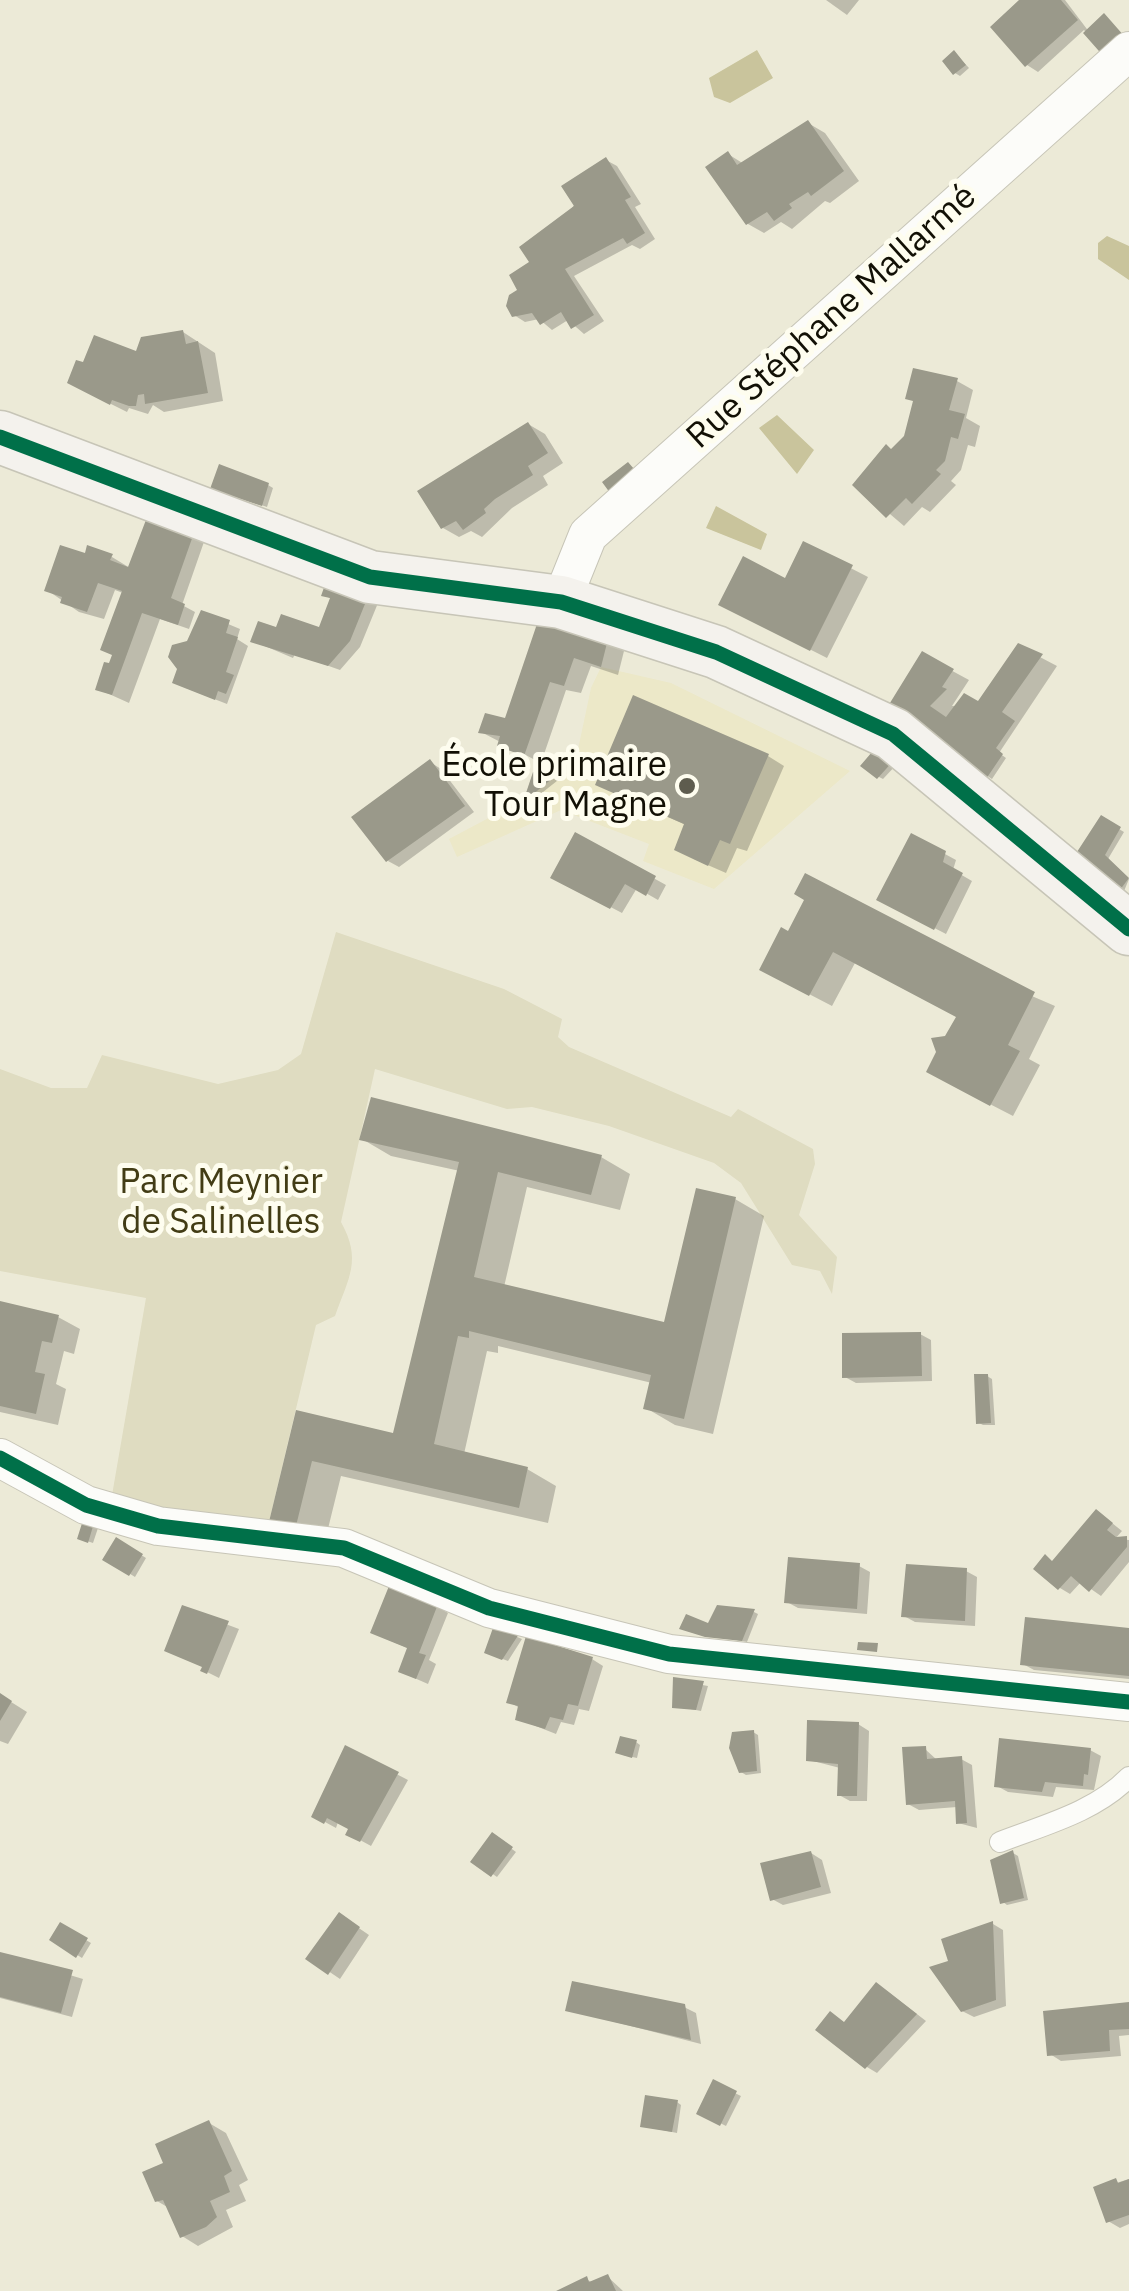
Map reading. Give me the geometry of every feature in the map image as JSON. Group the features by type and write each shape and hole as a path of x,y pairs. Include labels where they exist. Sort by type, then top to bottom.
{"street":[{"name":"Rue Stéphane Mallarmé","path":"561,602 588,535 1129,51"},
{"path":"0,437 370,577 561,602 716,652 894,734 1129,930"},
{"path":"0,1458 86,1505 158,1526 344,1548 489,1608 669,1654 1129,1702"}],"lane":[{"path":"1000,1842 1072,1815 1115,1791 1129,1777"}],"shaded area":[{"path":"757,50 773,78 730,103 714,97 709,78"},
{"path":"1107,236 1129,246 1129,280 1098,259 1098,243"},
{"path":"777,415 814,450 797,474 759,428"},
{"path":"716,506 767,534 761,550 706,528"},
{"name":"École primaire Tour Magne","path":"601,667 671,683 850,771 714,889 643,861 649,844 561,810 457,857 449,839 532,795 577,754 591,688"}],"green space":[{"name":"Parc Meynier de Salinelles","path":"336,932 504,989 562,1019 558,1037 569,1047 731,1117 738,1109 813,1149 815,1164 799,1215 837,1257 832,1294 820,1271 792,1265 741,1183 714,1163 609,1126 532,1107 507,1109 375,1069 341,1222 351,1247 349,1279 335,1316 316,1325 267,1530 111,1501 146,1298 0,1271 0,1069 51,1088 87,1088 102,1055 218,1084 278,1070 301,1054"}],"building":[{"path":"1019,0 1061,0 1078,20 1025,67 990,27"},
{"path":"1104,13 1125,37 1106,59 1083,33"},
{"path":"954,50 966,65 953,75 942,61"},
{"path":"808,120 844,171 811,196 808,192 789,204 792,208 774,221 767,212 746,225 705,167 728,151 737,165"},
{"path":"606,157 631,197 625,200 645,233 627,244 623,238 565,269 594,315 571,329 561,312 540,325 532,313 512,317 506,306 509,295 517,290 509,275 529,262 519,247 574,206 561,186"},
{"path":"183,330 186,344 198,341 208,393 145,404 144,394 138,395 136,406 112,400 110,405 67,383 76,360 83,362 94,335 136,351 141,337"},
{"path":"913,368 958,378 949,410 965,414 958,439 951,437 945,461 936,470 941,474 912,504 906,498 886,518 852,485 886,444 891,449 904,436 913,401 905,399"},
{"path":"528,422 548,453 528,466 533,475 495,499 484,509 486,513 463,530 456,521 441,529 417,491"},
{"path":"628,462 640,476 613,497 602,482"},
{"path":"219,464 269,483 262,506 210,489"},
{"path":"149,512 195,530 171,598 185,604 178,625 142,613 112,695 95,690 104,662 109,663 112,655 100,650 122,591 98,583 87,612 60,603 62,597 44,591 60,545 85,553 87,545 113,554 110,560 128,567"},
{"path":"803,541 853,565 810,651 718,605 743,556 785,578"},
{"path":"327,579 369,594 350,641 328,666 250,642 258,621 276,627 281,614 319,627 330,598 321,596"},
{"path":"201,610 230,620 226,633 238,637 226,672 234,675 226,694 218,691 215,700 172,683 177,669 168,657 172,645 187,641"},
{"path":"538,621 608,639 601,667 574,658 564,686 550,682 524,756 497,746 500,736 478,733 485,713 505,718"},
{"path":"1018,643 1043,654 1002,712 1015,721 996,748 1003,754 986,779 885,711 922,651 954,669 942,687 947,689 930,706 946,717 964,693 978,701"},
{"path":"633,695 769,754 730,844 720,840 708,866 674,850 684,824 595,785"},
{"path":"878,745 895,759 877,779 860,766"},
{"path":"430,759 465,806 386,862 351,817"},
{"path":"545,765 564,769 532,795 526,793 533,772 541,774"},
{"path":"1101,815 1121,827 1105,855 1129,878 1116,895 1075,855"},
{"path":"575,832 656,876 646,896 625,884 610,909 550,878"},
{"path":"911,833 946,851 943,862 963,873 934,930 876,900"},
{"path":"805,873 1035,992 1008,1045 1020,1051 990,1106 926,1072 936,1052 931,1038 945,1036 956,1017 833,952 809,996 759,970 781,927 788,931 804,900 794,894"},
{"path":"371,1097 602,1155 591,1195 498,1172 474,1277 664,1322 696,1188 736,1197 684,1419 643,1409 651,1375 469,1331 469,1338 458,1336 434,1444 528,1467 519,1508 312,1461 294,1534 267,1530 296,1410 393,1433 459,1162 359,1140"},
{"path":"0,1301 59,1315 52,1343 42,1341 35,1372 45,1374 36,1414 0,1406"},
{"path":"921,1332 922,1376 842,1378 842,1333"},
{"path":"974,1374 988,1374 991,1423 976,1424"},
{"path":"1096,1509 1113,1523 1107,1530 1116,1537 1127,1536 1127,1547 1089,1592 1071,1576 1058,1590 1033,1569 1045,1554 1052,1561"},
{"path":"84,1517 94,1523 88,1543 77,1539"},
{"path":"116,1537 143,1554 129,1576 102,1560"},
{"path":"788,1557 860,1563 857,1609 784,1603"},
{"path":"906,1564 967,1568 965,1621 901,1617"},
{"path":"389,1586 438,1604 419,1653 426,1655 416,1679 398,1672 407,1648 370,1633"},
{"path":"182,1605 229,1621 207,1674 200,1671 202,1667 164,1651"},
{"path":"717,1605 755,1609 742,1641 679,1629 686,1614 708,1623"},
{"path":"1025,1617 1129,1628 1129,1676 1020,1665"},
{"path":"494,1625 519,1634 502,1660 484,1653"},
{"path":"526,1636 593,1657 578,1706 568,1704 563,1720 550,1717 545,1729 515,1720 518,1706 506,1703"},
{"path":"858,1642 878,1643 877,1652 857,1650"},
{"path":"673,1677 704,1681 696,1710 672,1708"},
{"path":"0,1693 12,1701 0,1721"},
{"path":"807,1720 859,1722 857,1796 837,1796 838,1764 806,1761"},
{"path":"754,1730 757,1771 739,1773 729,1748 732,1732"},
{"path":"620,1736 637,1740 632,1758 615,1753"},
{"path":"999,1738 1091,1748 1083,1786 1045,1782 1042,1792 994,1787"},
{"path":"345,1745 399,1772 360,1842 345,1835 348,1829 327,1818 324,1824 311,1817"},
{"path":"926,1746 927,1759 962,1756 967,1823 956,1824 955,1801 906,1805 902,1747"},
{"path":"492,1832 513,1847 491,1877 470,1862"},
{"path":"1013,1850 1024,1898 1000,1904 990,1860"},
{"path":"811,1851 821,1887 770,1901 760,1863"},
{"path":"339,1912 360,1927 328,1975 305,1959"},
{"path":"993,1921 996,2000 961,2012 929,1967 948,1961 941,1939"},
{"path":"60,1922 88,1938 76,1958 49,1940"},
{"path":"0,1952 73,1970 61,2013 0,1997"},
{"path":"572,1981 685,2004 691,2040 565,2011"},
{"path":"876,1982 917,2014 865,2069 815,2030 830,2011 844,2022"},
{"path":"1129,2002 1129,2029 1109,2030 1110,2051 1047,2056 1043,2011"},
{"path":"713,2079 737,2091 720,2126 696,2114"},
{"path":"645,2095 678,2100 672,2132 640,2127"},
{"path":"209,2120 232,2171 224,2176 230,2192 210,2201 217,2217 206,2227 180,2238 163,2200 155,2202 142,2172 163,2163 155,2144"},
{"path":"1116,2178 1118,2183 1129,2179 1129,2215 1106,2223 1093,2187"},
{"path":"608,2274 616,2291 556,2291 587,2276 589,2282"}],"transit line":[{"path":"0,437 370,577 561,602 716,652 893,734 1129,929"},
{"path":"0,1458 86,1505 158,1526 344,1548 489,1608 669,1654 1129,1702"}],"place":[{"name":"École primaire Tour Magne","path":"687,786"}]}
